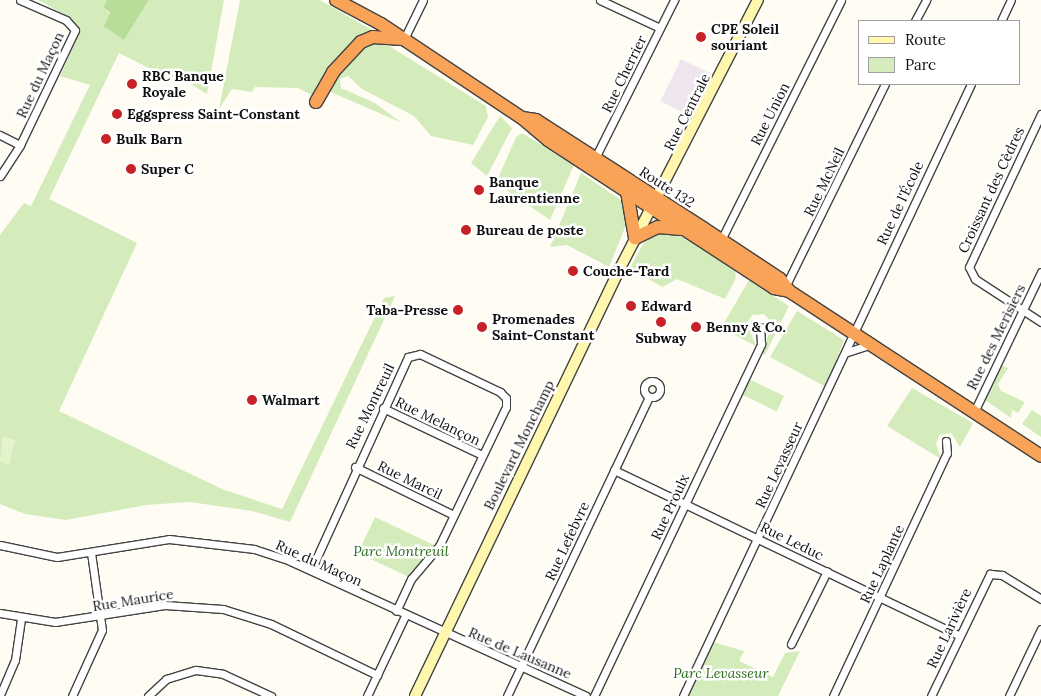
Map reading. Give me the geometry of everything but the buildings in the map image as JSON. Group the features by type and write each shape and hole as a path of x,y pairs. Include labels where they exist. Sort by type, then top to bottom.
{"highway":[{"name":"Route 132","path":"336,0 381,24 404,39 522,118 530,128 627,192 654,203 721,240 786,289"},
{"path":"348,0 381,24"},
{"path":"316,102 333,72 364,41 404,39"},
{"name":"Route 132","path":"522,118 536,120 595,158 654,203 683,229 786,289 1041,456"},
{"path":"627,192 635,238 658,227 683,229"}],"street":[{"name":"Rue du Maçon","path":"0,176 20,145 75,30 66,20 30,2 20,0"},
{"path":"404,39 424,0"},
{"path":"600,0 660,28"},
{"name":"Rue Cherrier","path":"595,158 674,0"},
{"name":"Rue Centrale","path":"654,203 758,0"},
{"name":"Rue Union","path":"721,240 840,0"},
{"path":"916,20 926,0"},
{"path":"1001,20 1011,0"},
{"name":"Rue McNeil","path":"786,289 885,85"},
{"name":"Rue de l'École","path":"851,332 971,85"},
{"name":"Croissant des Cèdres","path":"1041,114 969,267 972,276 1041,322"},
{"path":"0,135 20,145"},
{"name":"Boulevard Monchamp","path":"415,696 635,238 654,203"},
{"name":"Rue des Merisiers","path":"974,412 1041,272"},
{"name":"Rue Proulx","path":"594,696 761,344 760,327"},
{"name":"Rue Levasseur","path":"683,696 847,352 851,332"},
{"path":"847,352 870,344"},
{"name":"Rue Montreuil","path":"311,570 355,467 408,357 424,356 505,395 506,406 437,550 411,579 396,611"},
{"name":"Rue Lefebvre","path":"507,696 649,397"},
{"name":"Rue Melançon","path":"383,408 482,455"},
{"name":"Rue Laplante","path":"833,696 947,453 946,441"},
{"name":"Rue Marcil","path":"355,467 454,515"},
{"name":"Rue Leduc","path":"614,470 959,635"},
{"name":"Rue du Maçon","path":"0,545 50,556 91,552 148,541 210,541 259,551 311,570 444,634"},
{"path":"72,696 101,634 102,617 91,552"},
{"path":"791,644 828,571"},
{"name":"Rue Larivière","path":"931,696 959,635 992,573 1041,599"},
{"name":"Rue Maurice","path":"0,613 21,619 55,622 102,617 165,605 223,609 270,624 378,675"},
{"path":"367,696 405,616"},
{"path":"0,694 3,683 15,660 21,619"},
{"path":"1009,696 1041,629"},
{"name":"Rue de Lausanne","path":"444,634 522,665 586,696"},
{"path":"148,696 172,676 204,670 271,696"}],"shaded area":[{"path":"681,59 712,74 691,116 660,101"}],"green space":[{"path":"38,0 107,0 105,7 124,40 149,0 224,0 207,94 184,80 173,85 173,80 119,53 49,199 137,243 59,411 222,489 282,509 384,298 395,296 290,522 252,511 190,502 146,505 66,520 25,514 0,504 0,235 24,203 31,206 90,85 60,76 80,32 71,18"},
{"path":"107,0 149,0 124,40 104,26 110,13 104,7"},
{"path":"240,0 320,0 372,30 372,35 316,97 298,88 255,87 252,92 232,89 219,109"},
{"path":"367,43 386,44 486,106 488,117 473,145 431,136 414,116 362,89 348,76 340,79 341,88 375,103 402,123 326,90"},
{"path":"500,116 512,128 487,176 471,163"},
{"path":"522,133 574,165 550,220 496,183 516,137"},
{"path":"581,173 624,202 626,225 609,267 567,245 550,247"},
{"path":"657,231 676,233 735,270 736,278 725,299 677,279 662,287 630,268 643,244"},
{"path":"749,280 789,306 765,355 761,353 773,324 764,314 752,315 747,323 756,346 721,328"},
{"path":"797,311 844,340 826,387 770,357"},
{"path":"1001,365 1008,368 998,384 1001,391 1025,402 1018,413 1012,410 1011,418 985,400"},
{"path":"749,379 784,396 777,411 742,394"},
{"path":"912,388 973,423 960,447 951,433 939,435 936,444 941,459 887,426"},
{"path":"1034,407 1032,410 1041,416 1041,437 1022,424"},
{"path":"3,436 15,440 9,465 0,462"},
{"name":"Parc Montreuil","path":"375,517 436,546 409,577 358,553"},
{"name":"Parc Levasseur","path":"713,642 744,651 739,661 773,677 785,653 800,651 778,696 687,696"}],"place":[{"name":"CPE Soleil souriant","path":"701,37"},
{"name":"RBC Banque Royale","path":"132,84"},
{"name":"Eggspress Saint-Constant","path":"117,114"},
{"name":"Bulk Barn","path":"106,139"},
{"name":"Super C","path":"131,169"},
{"name":"Banque Laurentienne","path":"479,190"},
{"name":"Bureau de poste","path":"466,230"},
{"name":"Couche-Tard","path":"573,271"},
{"name":"Edward","path":"631,306"},
{"name":"Taba-Presse","path":"458,310"},
{"name":"Subway","path":"661,322"},
{"name":"Promenades Saint-Constant","path":"482,327"},
{"name":"Benny & Co.","path":"696,327"},
{"name":"Walmart","path":"252,400"}]}
